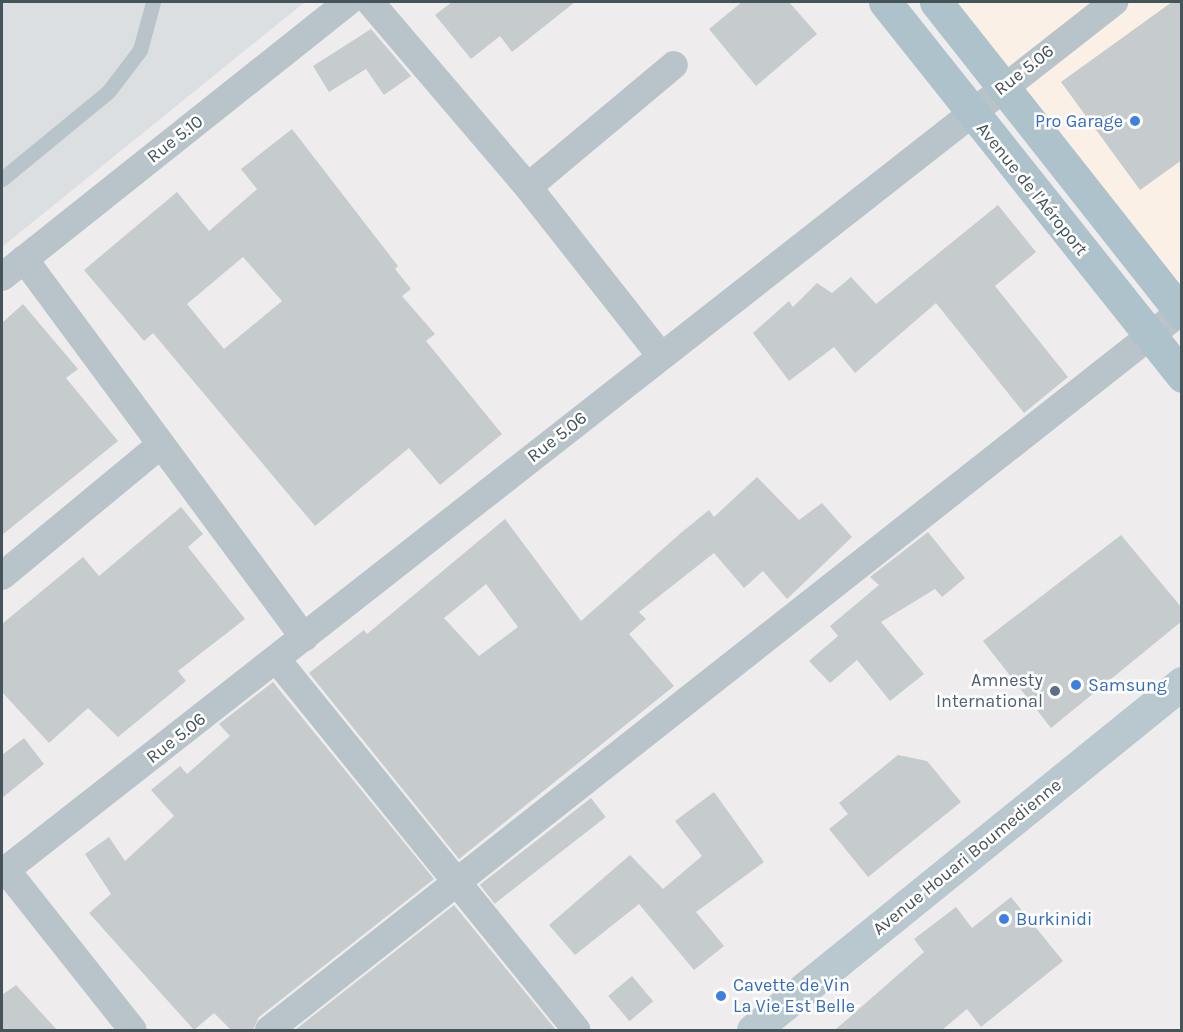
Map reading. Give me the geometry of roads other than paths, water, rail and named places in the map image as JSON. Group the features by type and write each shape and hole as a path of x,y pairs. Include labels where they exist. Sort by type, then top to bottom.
{"main road":[{"name":"Avenue de l'Aéroport","path":"885,2 970,112 1182,376"},
{"path":"936,2 1181,313"},
{"name":"Avenue Houari Boumedienne","path":"753,1030 1182,683"}],"street":[{"name":"Rue 5.10","path":"2,277 348,2"},
{"path":"370,2 528,187 660,355"},
{"name":"Rue 5.06","path":"4,872 278,660 660,355 1113,2"},
{"path":"528,187 674,65"},
{"path":"24,259 158,447 304,638"},
{"path":"269,1030 456,880 1149,335 1181,313"},
{"path":"2,576 158,447"},
{"path":"278,660 577,1030"},
{"path":"4,872 133,1030"}],"lane":[{"path":"2,179 108,92 140,50 153,2"}],"place":[{"name":"Pro Garage","path":"1135,121"},
{"name":"Samsung","path":"1076,685"},
{"name":"Amnesty International","path":"1055,691"},
{"name":"Burkinidi","path":"1004,919"},
{"name":"Cavette de Vin La Vie Est Belle","path":"721,996"}]}
